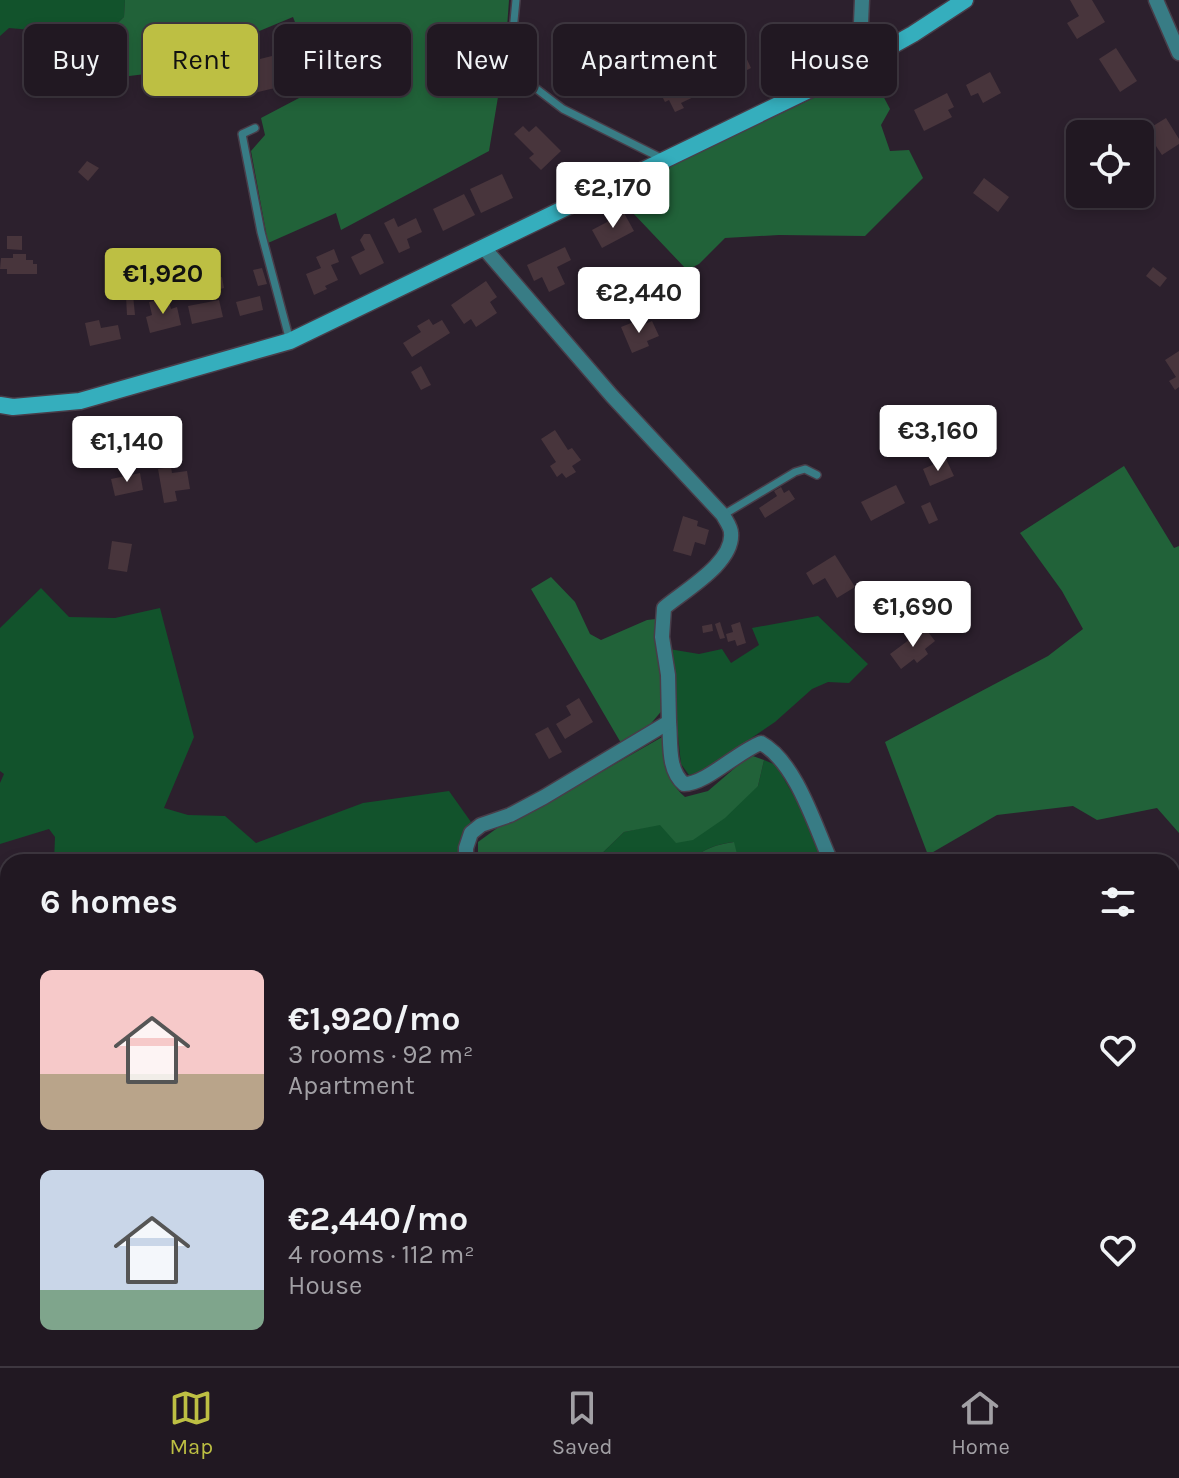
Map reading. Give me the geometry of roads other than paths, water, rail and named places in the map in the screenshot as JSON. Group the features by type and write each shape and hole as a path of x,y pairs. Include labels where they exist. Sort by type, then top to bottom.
{"street":[{"path":"861,24 862,0"},
{"path":"897,42 965,0"},
{"path":"1156,0 1179,53"},
{"path":"0,405 13,407 80,401 290,341 795,96"},
{"path":"484,248 612,396 723,515 732,530 727,554 718,565 664,608 662,616 674,772 684,784 699,782 747,748 761,743 774,750 793,777 827,854"},
{"path":"466,854 471,833 481,825 510,815 544,797 669,722"}],"lane":[{"path":"516,0 511,52 521,77 563,109 664,160"},
{"path":"255,128 242,134 261,232 290,341"},
{"path":"723,515 795,472 805,469 817,475"}]}
